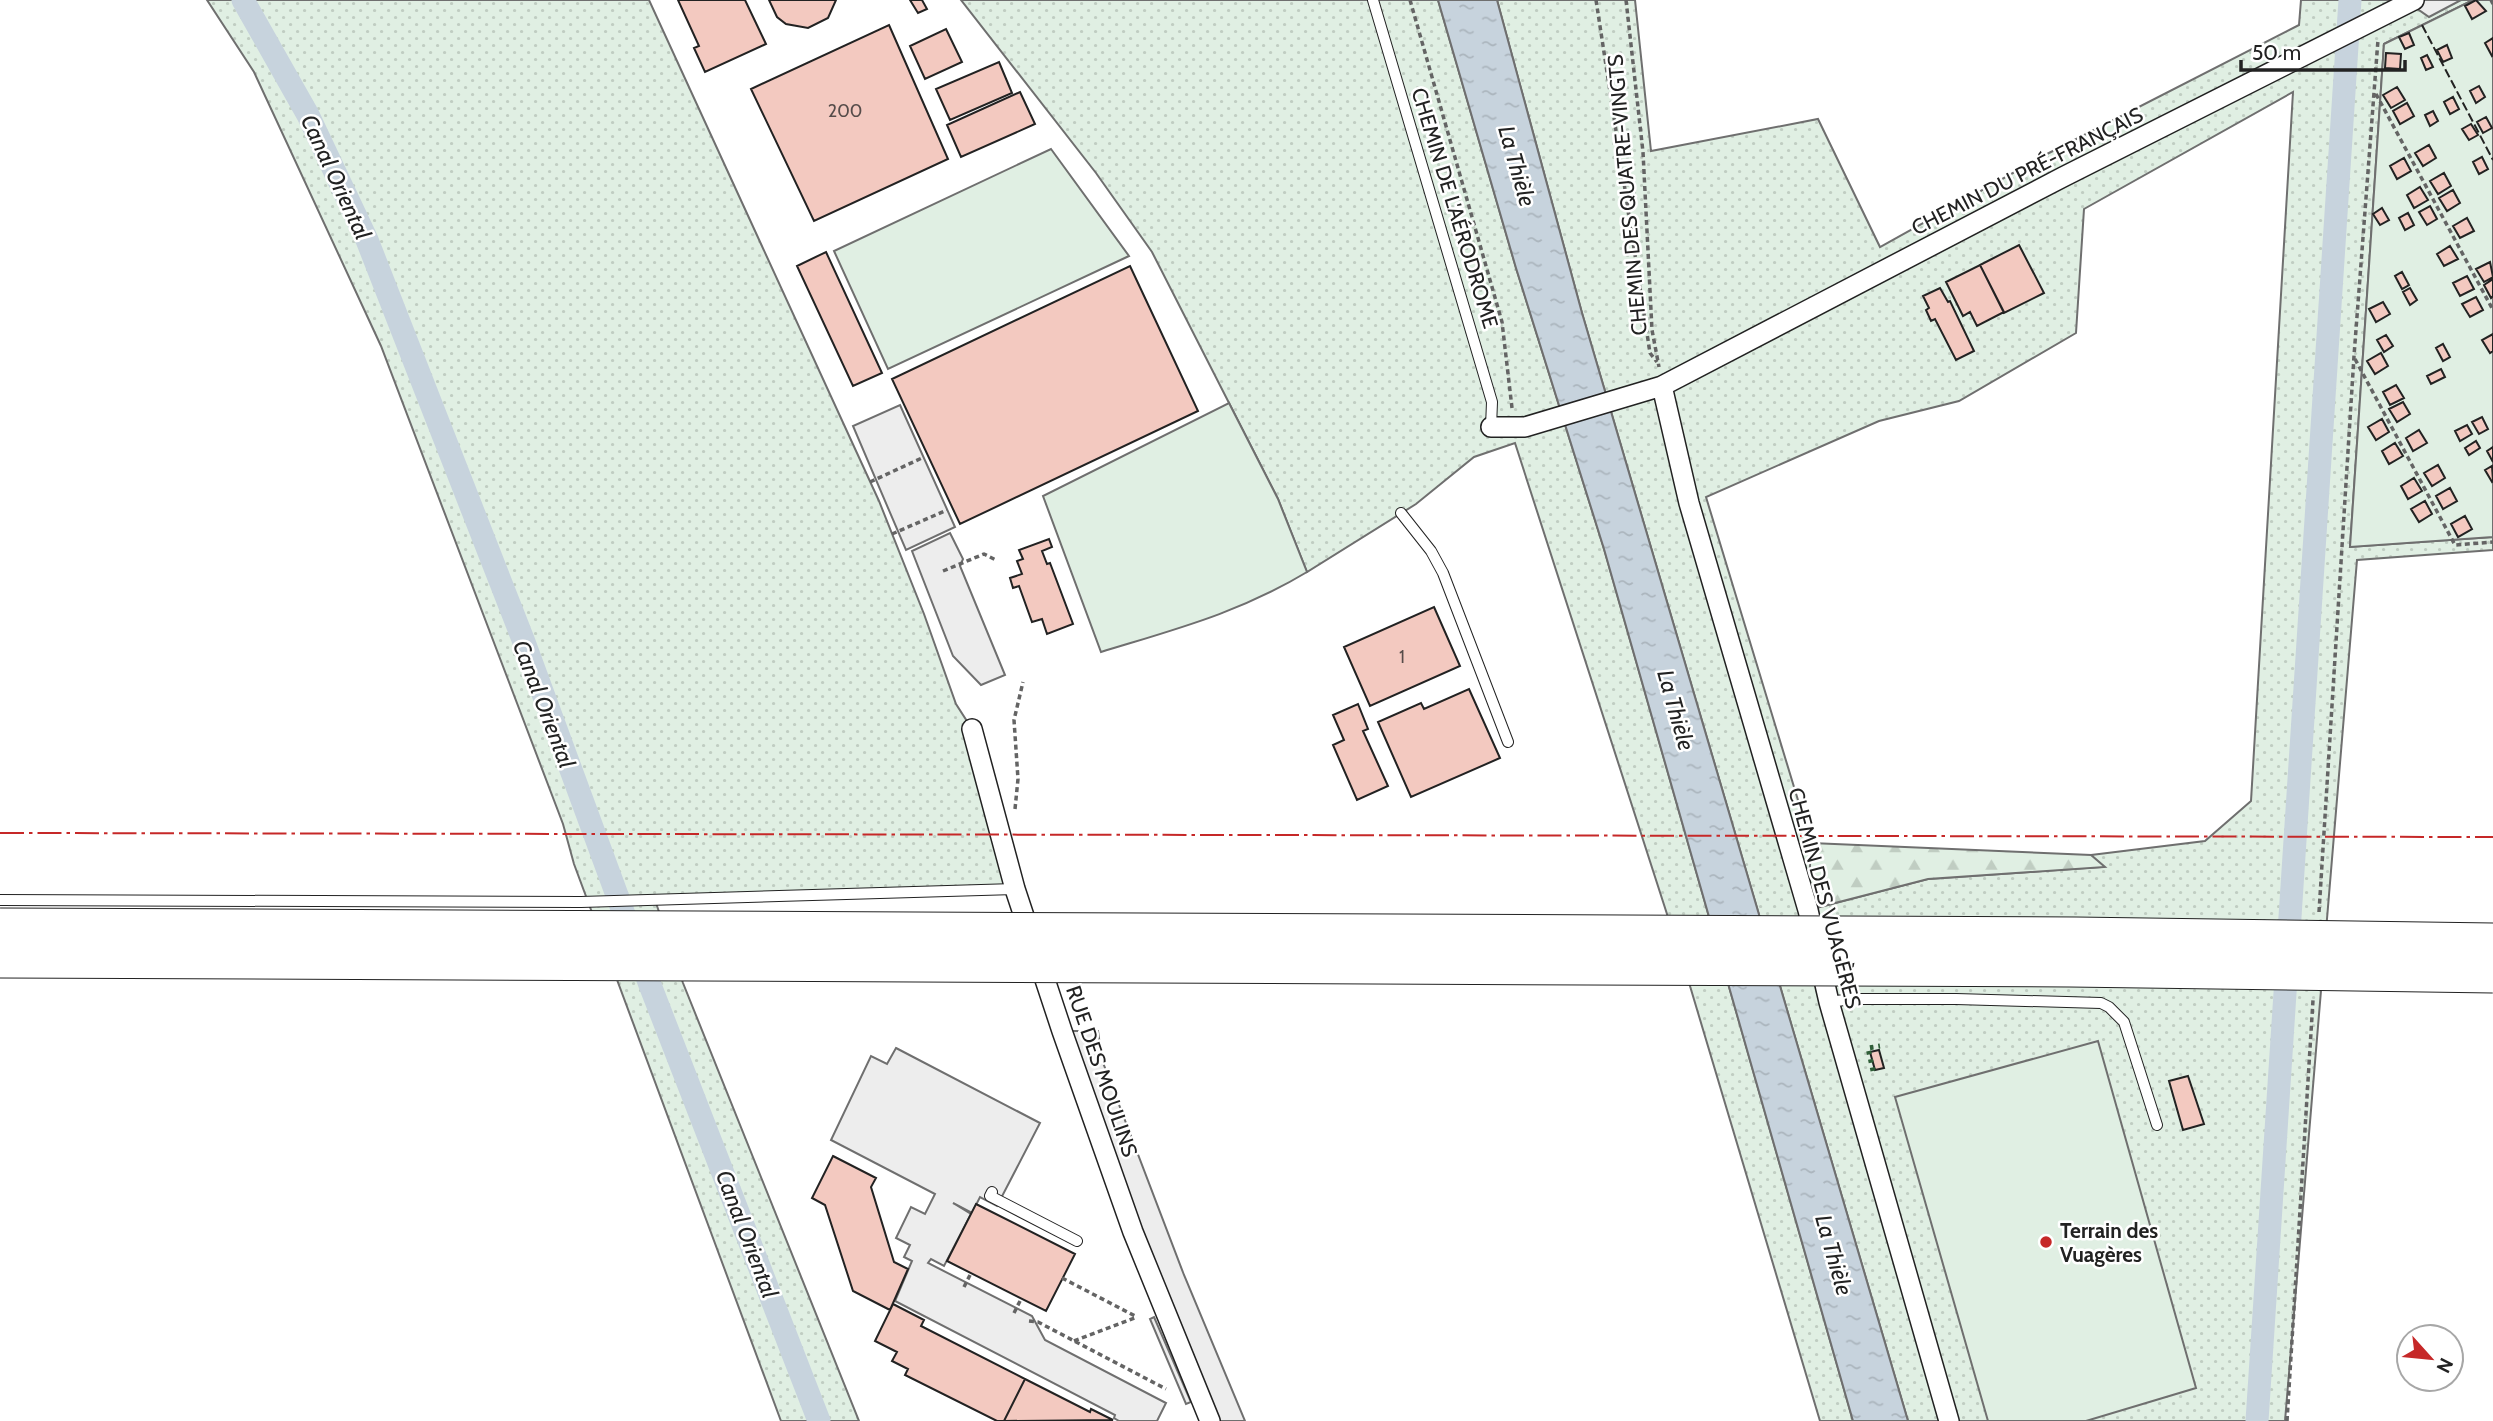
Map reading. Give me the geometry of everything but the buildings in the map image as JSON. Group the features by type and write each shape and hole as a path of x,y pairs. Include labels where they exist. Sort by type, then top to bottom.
{"highway":[{"path":"0,927 2062,935 2493,942"},
{"path":"0,959 2056,967 2493,974"}],"street":[{"name":"CHEMIN DU PRÉ-FRANÇAIS","path":"1491,427 1520,427 1654,389 2313,48 2414,0"},
{"name":"CHEMIN DES VUAGÈRES","path":"1654,389 1808,910 1829,1002 1949,1421"},
{"name":"RUE DES MOULINS","path":"972,729 1016,889 1133,1232 1210,1421"}],"lane":[{"name":"CHEMIN DE L'AÉRODROME","path":"1373,0 1492,402 1491,427"},
{"path":"1401,513 1431,551 1443,573 1508,742"},
{"path":"0,900 581,902 1016,889"},
{"path":"1829,1002 1865,999 2101,1003 2124,1022 2157,1125"},
{"path":"992,1192 990,1196 1077,1241"}],"path":[{"path":"1410,0 1502,322 1520,427"},
{"path":"1596,0 1650,354 1658,364"},
{"name":"CHEMIN DES QUATRE-VINGTS","path":"1626,0 1643,152 1652,330 1658,364 1654,389"},
{"path":"2318,923 2354,356 2380,17"},
{"path":"2375,92 2493,310"},
{"path":"2354,356 2455,545 2493,542"},
{"path":"870,482 924,457"},
{"path":"892,534 947,510"},
{"path":"943,571 984,554 996,560"},
{"path":"1015,818 1018,779 1014,720 1024,682"},
{"path":"2287,1421 2314,992"},
{"path":"964,1287 971,1273"},
{"path":"1062,1278 1137,1317 1074,1341"},
{"path":"1014,1313 1021,1299"},
{"path":"1029,1321 1166,1389"}],"green space":[{"path":"207,0 649,0 879,501 956,704 972,729 1015,889 655,900 683,983 859,1421 781,1421 574,864 563,824 381,346 254,72"},
{"path":"961,0 1438,0 1516,268 1604,549 1853,1421 1820,1421 1687,976 1515,443 1474,457 1416,504 1307,572 1278,499 1152,252 1096,173"},
{"path":"1497,0 1635,0 1651,151 1818,119 1880,247 2047,154 2299,25 2301,0 2473,0 2384,44 2350,547 2493,537 2493,550 2357,560 2285,1421 1908,1421 1582,313","holes":["2293,92 2251,801 2205,841 2091,855 2103,867 1928,879 1809,910 1811,843 1706,497 1879,421 1959,401 2076,333 2084,209"]},
{"path":"2473,0 2493,0 2493,537 2350,547 2384,44"},
{"path":"1051,149 1129,256 888,369 834,251"},
{"path":"1229,403 1278,499 1307,572 1232,609 1101,652 1043,496"},
{"path":"1811,843 2091,855 2105,867 1928,879 1808,910"},
{"name":"Terrain des Vuagères","path":"2098,1041 2196,1388 2086,1421 1988,1421 1895,1097"}],"shaded area":[{"path":"2414,0 2461,0 2429,17 2409,3"},
{"path":"900,405 955,527 906,550 853,426"},
{"path":"950,533 963,559 960,566 1005,675 981,685 953,656 912,551"},
{"path":"1062,1031 1098,1031 1102,1060 1184,1275 1245,1421 1210,1421"},
{"path":"896,1048 1040,1123 997,1206 980,1197 972,1213 953,1203 971,1214 944,1266 931,1259 928,1263 1032,1316 1045,1340 1166,1403 1157,1421 1119,1421 1114,1418 1115,1415 895,1301 912,1261 904,1257 910,1245 896,1238 911,1207 925,1214 935,1194 831,1140 871,1056 887,1064"},
{"path":"1154,1317 1191,1402 1186,1404 1150,1319"}],"water":[{"name":"La Thièle","path":"1438,0 1497,0 1582,313 1908,1421 1853,1421 1604,549 1516,268"}],"waterway":[{"name":"Canal Oriental","path":"243,0 308,115 367,240 524,642 650,985 819,1421"},
{"path":"2257,1421 2350,0"}],"hedge":[{"path":"1873,1071 1868,1048 1880,1046"}],"fence":[{"path":"2422,25 2493,160"}],"power":[{"path":"0,833 2493,837"}],"place":[{"name":"Terrain des Vuagères","path":"2046,1242"}]}
